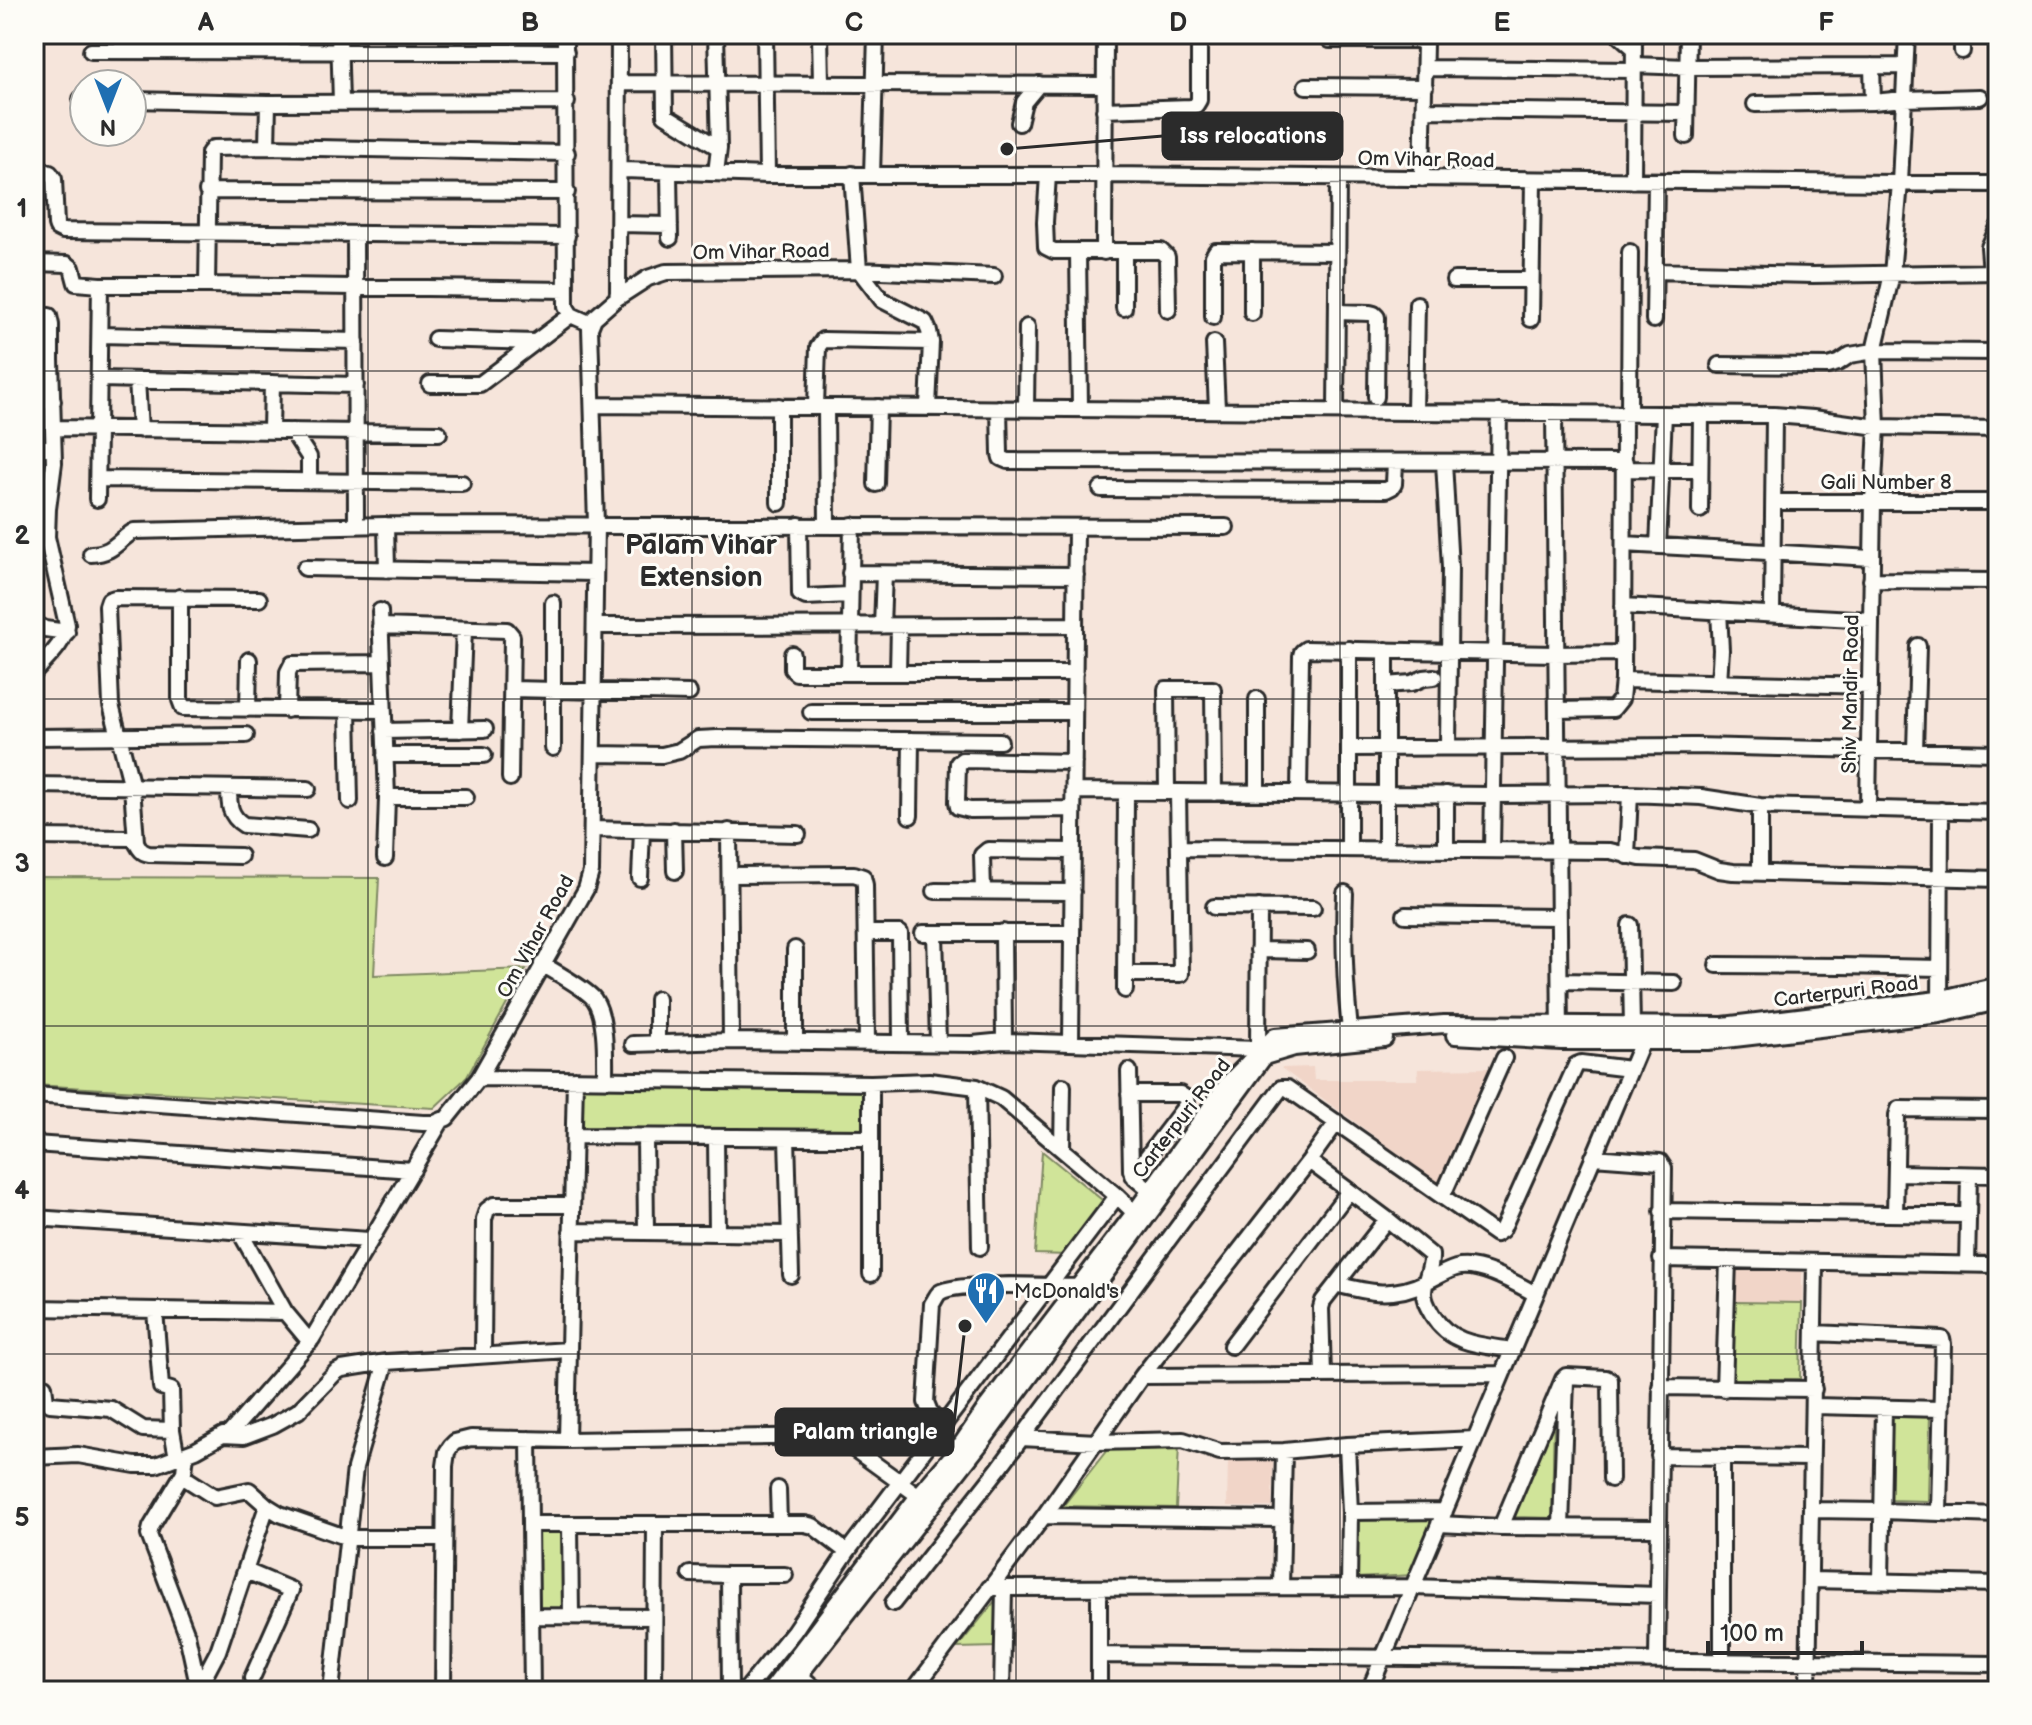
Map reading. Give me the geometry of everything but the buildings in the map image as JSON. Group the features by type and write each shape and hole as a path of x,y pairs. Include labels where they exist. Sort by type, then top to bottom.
{"main road":[{"name":"Carterpuri Road","path":"795,1670 984,1438 1139,1217 1261,1052 1354,1036 1421,1032 1560,1034 1642,1042 1708,1041 1939,1007 1998,986"},
{"name":"Carterpuri Road","path":"1560,1034 1632,1026 1723,1026 1998,1001"},
{"name":"Carterpuri Road","path":"782,1689 919,1496 958,1450 1078,1287 1139,1217"}],"street":[{"path":"339,34 341,102"},
{"path":"565,34 566,307 571,315 591,324"},
{"path":"617,298 619,34"},
{"path":"664,34 665,115 719,148"},
{"path":"716,34 719,148 716,173"},
{"path":"765,34 767,175"},
{"path":"820,34 821,83"},
{"path":"872,175 876,34"},
{"path":"1104,252 1105,34"},
{"path":"1104,110 1196,105 1199,100 1199,34"},
{"path":"1326,34 1333,40 1422,41 1425,44 1422,179"},
{"path":"1618,34 1634,41 1633,181"},
{"path":"1686,136 1688,34"},
{"name":"Shiv Mandir Road","path":"1868,808 1877,427 1874,351 1892,274 1907,34"},
{"path":"1962,34 1962,51"},
{"path":"91,51 566,52"},
{"path":"1872,66 1873,102"},
{"path":"1426,68 1905,66"},
{"path":"619,83 1104,85"},
{"path":"1019,123 1024,102 1039,84"},
{"path":"1306,86 1425,87"},
{"path":"1755,104 1980,97"},
{"path":"148,100 567,102"},
{"path":"267,147 268,103"},
{"path":"1424,110 1686,113"},
{"path":"207,285 210,150 267,147 567,153"},
{"path":"34,167 50,173 54,179 56,225 60,230 567,236"},
{"path":"620,172 852,174"},
{"path":"619,224 670,232 669,172"},
{"name":"Om Vihar Road","path":"229,1434 310,1342 442,1120 452,1113 479,1078 590,879 596,524 591,324 617,298 654,275 666,272 859,270 852,174 1998,184"},
{"path":"1048,175 1046,247 1054,251 1165,253 1168,310"},
{"path":"1336,410 1338,178"},
{"path":"1531,319 1533,180"},
{"path":"1654,320 1656,181"},
{"path":"207,191 567,192"},
{"path":"1654,271 1813,275 1995,272 1989,247 1998,227"},
{"path":"355,234 356,525"},
{"path":"1213,317 1213,253 1221,250 1337,252"},
{"path":"1252,251 1252,313"},
{"path":"1078,252 1080,408"},
{"path":"1124,252 1124,308"},
{"path":"1557,710 1613,709 1621,699 1630,252"},
{"path":"34,263 67,264 72,268 76,283 100,285 566,290"},
{"path":"859,270 994,276"},
{"path":"859,270 882,300 925,322 931,342 928,407"},
{"path":"1454,280 1531,280"},
{"path":"97,499 100,285"},
{"path":"1415,411 1417,304"},
{"path":"1337,312 1370,313 1377,317 1376,397"},
{"path":"34,315 49,316 51,320 54,463 42,496 47,537 67,632 34,673"},
{"path":"430,384 480,384 571,315"},
{"path":"1026,408 1027,327"},
{"path":"100,335 356,341"},
{"path":"435,339 536,342"},
{"path":"827,525 820,342 931,342"},
{"path":"1214,343 1217,409"},
{"path":"1719,365 1828,366 1850,355 1874,351 1998,352"},
{"path":"34,360 51,360"},
{"path":"100,379 356,385"},
{"path":"137,380 140,430"},
{"path":"271,430 272,383"},
{"path":"34,401 53,401"},
{"path":"593,405 1774,415 1877,427 1998,429"},
{"path":"779,406 779,503"},
{"path":"876,484 878,407"},
{"path":"999,408 1000,454 1004,460 1555,462 1700,470"},
{"path":"1492,850 1499,412"},
{"path":"1554,413 1560,1034"},
{"path":"1658,546 1664,414"},
{"path":"1700,510 1701,414"},
{"path":"1772,614 1774,415"},
{"path":"54,428 439,433"},
{"path":"292,431 309,457 309,482"},
{"path":"34,448 53,448"},
{"path":"1129,461 1129,489"},
{"path":"1101,489 1386,490 1394,484 1395,462"},
{"path":"1444,462 1450,568 1448,747"},
{"path":"98,479 462,483"},
{"name":"Gali Number 8","path":"1774,502 1998,502"},
{"path":"91,554 105,553 134,531 356,525 1226,527"},
{"path":"386,525 387,570"},
{"path":"799,525 800,594 806,597 849,595"},
{"path":"849,672 852,525"},
{"path":"1071,1043 1076,527"},
{"path":"1624,544 1872,558"},
{"path":"305,568 595,573"},
{"path":"850,573 1076,575"},
{"path":"882,626 884,574"},
{"path":"1871,580 1998,581"},
{"path":"180,597 183,708 383,710"},
{"path":"240,856 149,854 139,849 132,787 114,721 109,687 107,606 109,600 115,598 259,599"},
{"path":"553,603 553,748"},
{"path":"1623,606 1871,620"},
{"path":"1719,611 1719,682"},
{"path":"385,858 387,797 380,619 511,632 510,778"},
{"path":"34,623 45,629 67,632"},
{"path":"595,626 1075,625"},
{"path":"898,672 899,626"},
{"path":"460,730 464,629"},
{"path":"1915,750 1918,646"},
{"path":"1299,792 1302,652 1306,649 1623,653"},
{"path":"1349,649 1349,848"},
{"path":"1386,650 1386,849"},
{"path":"792,654 794,672 1075,673"},
{"path":"248,709 249,660"},
{"path":"287,710 288,672 292,664 381,663"},
{"path":"1386,685 1434,677"},
{"path":"1623,680 1870,686"},
{"path":"512,689 689,693"},
{"path":"1126,974 1181,974 1179,848 1166,689 1213,689 1214,793"},
{"path":"1257,699 1257,793"},
{"path":"348,710 350,801"},
{"path":"811,712 1074,712"},
{"path":"384,731 485,729"},
{"path":"34,737 246,735"},
{"path":"593,754 662,755 706,738 1000,741"},
{"path":"910,816 911,740"},
{"path":"1349,748 1695,746 1998,753"},
{"path":"385,755 484,755"},
{"path":"1073,809 962,809 957,802 958,763 962,760 1074,762"},
{"path":"34,785 308,789"},
{"path":"229,788 230,811 244,825 308,830"},
{"path":"1074,791 1630,794 1701,797 1760,806 1998,812"},
{"path":"1125,990 1126,792"},
{"path":"1446,794 1446,850"},
{"path":"1627,856 1630,794"},
{"path":"387,797 466,797"},
{"path":"1760,806 1760,873"},
{"path":"1939,1007 1941,810"},
{"path":"592,829 798,834"},
{"path":"640,878 642,830"},
{"path":"674,830 675,871"},
{"path":"729,831 731,1041"},
{"path":"34,837 130,838 136,841"},
{"path":"1179,848 1610,851 1640,858 1694,860 1719,870 1760,873 1998,879"},
{"path":"983,891 982,855 988,850 1073,851"},
{"path":"730,875 859,874 863,877 867,1043"},
{"path":"935,891 1073,892"},
{"path":"1345,893 1344,953 1354,1036"},
{"path":"1214,907 1313,908"},
{"path":"633,1044 731,1041 973,1044 1004,1041 1261,1052 1259,907"},
{"path":"1405,915 1558,917"},
{"path":"1630,925 1632,1026"},
{"path":"1003,932 1004,1041"},
{"path":"866,933 900,933 901,1043"},
{"path":"938,1043 929,933 1072,933"},
{"path":"795,949 795,1042"},
{"path":"1258,950 1307,951"},
{"path":"542,964 588,994 596,1003 604,1037 605,1080"},
{"path":"1717,965 1940,968"},
{"path":"1560,981 1674,983"},
{"path":"657,999 657,1042"},
{"path":"1369,1691 1642,1042"},
{"path":"1443,1195 1504,1058"},
{"path":"893,1603 1021,1438 1281,1088 1287,1088 1494,1233 1499,1233 1576,1065 1630,1069"},
{"path":"1129,1071 1131,1166 1133,1175 1155,1195"},
{"path":"479,1078 929,1081 977,1087 1001,1098 1139,1217"},
{"path":"567,1440 575,1079"},
{"path":"871,1083 871,1274"},
{"path":"1062,1149 1063,1086"},
{"path":"977,1087 980,1247"},
{"path":"1129,1094 1180,1094 1186,1098 1187,1104 1133,1175"},
{"path":"34,1095 423,1123 442,1120"},
{"path":"1895,1214 1899,1109 1998,1110"},
{"path":"913,1691 997,1588 1142,1376 1337,1122"},
{"path":"574,1136 871,1138"},
{"path":"645,1137 646,1232"},
{"path":"716,1137 717,1233"},
{"path":"787,1138 791,1275"},
{"path":"34,1144 413,1170"},
{"path":"1593,1157 1662,1163 1664,1168 1657,1661"},
{"path":"1309,1161 1431,1255 1425,1299 1444,1331 1462,1341 1512,1350"},
{"path":"1896,1173 1998,1175"},
{"path":"1967,1264 1969,1175"},
{"path":"1231,1346 1349,1191"},
{"path":"745,1691 794,1631 899,1481 1117,1196"},
{"path":"483,1355 484,1219 487,1210 494,1205 572,1205"},
{"path":"1662,1211 1968,1215"},
{"path":"34,1218 369,1240"},
{"path":"1323,1375 1321,1308 1328,1293 1387,1219"},
{"path":"571,1231 790,1234"},
{"path":"240,1232 285,1312 310,1342"},
{"path":"1661,1259 1998,1265"},
{"path":"1724,1389 1728,1260"},
{"path":"1808,1691 1815,1262"},
{"path":"1336,1284 1366,1292 1402,1291 1450,1270 1466,1267 1490,1273 1536,1294"},
{"path":"958,1450 938,1432 926,1402 932,1304 940,1293 956,1287 1078,1287"},
{"path":"34,1308 285,1312"},
{"path":"155,1310 161,1387 171,1390 172,1430 184,1472 149,1535 187,1635 199,1690"},
{"path":"1815,1333 1942,1339 1939,1512"},
{"path":"34,1457 78,1455 144,1466 156,1465 223,1435 252,1434 294,1413 342,1369 386,1362 568,1350"},
{"path":"331,1691 359,1452 386,1362"},
{"path":"1142,1376 1502,1374"},
{"path":"1566,1376 1610,1380 1611,1479"},
{"path":"1501,1527 1566,1376"},
{"path":"1561,1527 1566,1376"},
{"path":"34,1382 44,1386 46,1401 50,1404 111,1409 143,1429 172,1430"},
{"path":"1660,1387 1814,1389"},
{"path":"1814,1406 1941,1409"},
{"path":"1881,1581 1884,1407"},
{"path":"443,1691 445,1466 447,1452 455,1442 471,1438 567,1440 938,1432"},
{"path":"836,1436 919,1496"},
{"path":"1021,1438 1097,1442 1183,1440 1220,1452 1475,1439"},
{"path":"529,1439 532,1691"},
{"path":"1347,1445 1349,1587"},
{"path":"1281,1587 1284,1451"},
{"path":"1659,1456 1812,1458"},
{"path":"1722,1457 1722,1662"},
{"path":"182,1476 215,1497 249,1490 280,1514 348,1538 444,1538"},
{"path":"778,1489 779,1523"},
{"path":"199,1690 218,1651 267,1506"},
{"path":"1811,1510 1998,1515"},
{"path":"1350,1512 1442,1518 1501,1527 1658,1528"},
{"path":"1044,1516 1283,1519"},
{"path":"530,1524 805,1524 813,1526 847,1552"},
{"path":"570,1524 571,1616"},
{"path":"654,1691 655,1524"},
{"path":"246,1571 291,1590 252,1678"},
{"path":"690,1574 785,1575"},
{"path":"729,1575 730,1691"},
{"path":"1810,1580 1998,1584"},
{"path":"997,1588 1413,1587 1657,1595"},
{"path":"997,1588 1002,1691"},
{"path":"1099,1588 1099,1691"},
{"path":"531,1616 654,1617"},
{"path":"1099,1655 1998,1664"},
{"path":"795,1670 818,1691"}],"shaded area":[{"path":"1313,1067 1314,1080 1417,1080 1418,1069 1491,1068 1440,1184 1281,1068"},
{"path":"1734,1266 1802,1267 1802,1303 1733,1302"},
{"path":"1228,1458 1273,1458 1272,1507 1227,1507"}],"green space":[{"path":"34,877 379,878 374,975 526,969 467,1077 434,1108 34,1085"},
{"path":"583,1087 864,1088 864,1133 583,1133"},
{"path":"1042,1151 1107,1204 1069,1255 1035,1254"},
{"path":"1733,1302 1802,1303 1800,1379 1733,1379"},
{"path":"1890,1412 1930,1413 1928,1501 1889,1500"},
{"path":"1554,1415 1552,1518 1513,1517"},
{"path":"1111,1445 1179,1445 1176,1508 1063,1506"},
{"path":"1358,1518 1439,1519 1414,1575 1356,1578"},
{"path":"536,1529 565,1529 565,1611 536,1611"},
{"path":"998,1597 998,1647 957,1648"}],"place":[{"name":"Iss relocations","path":"1007,149"},
{"name":"McDonald's","path":"986,1325"},
{"name":"Palam triangle","path":"965,1326"}],"district":[{"name":"Palam Vihar Extension","path":"701,560"}]}
